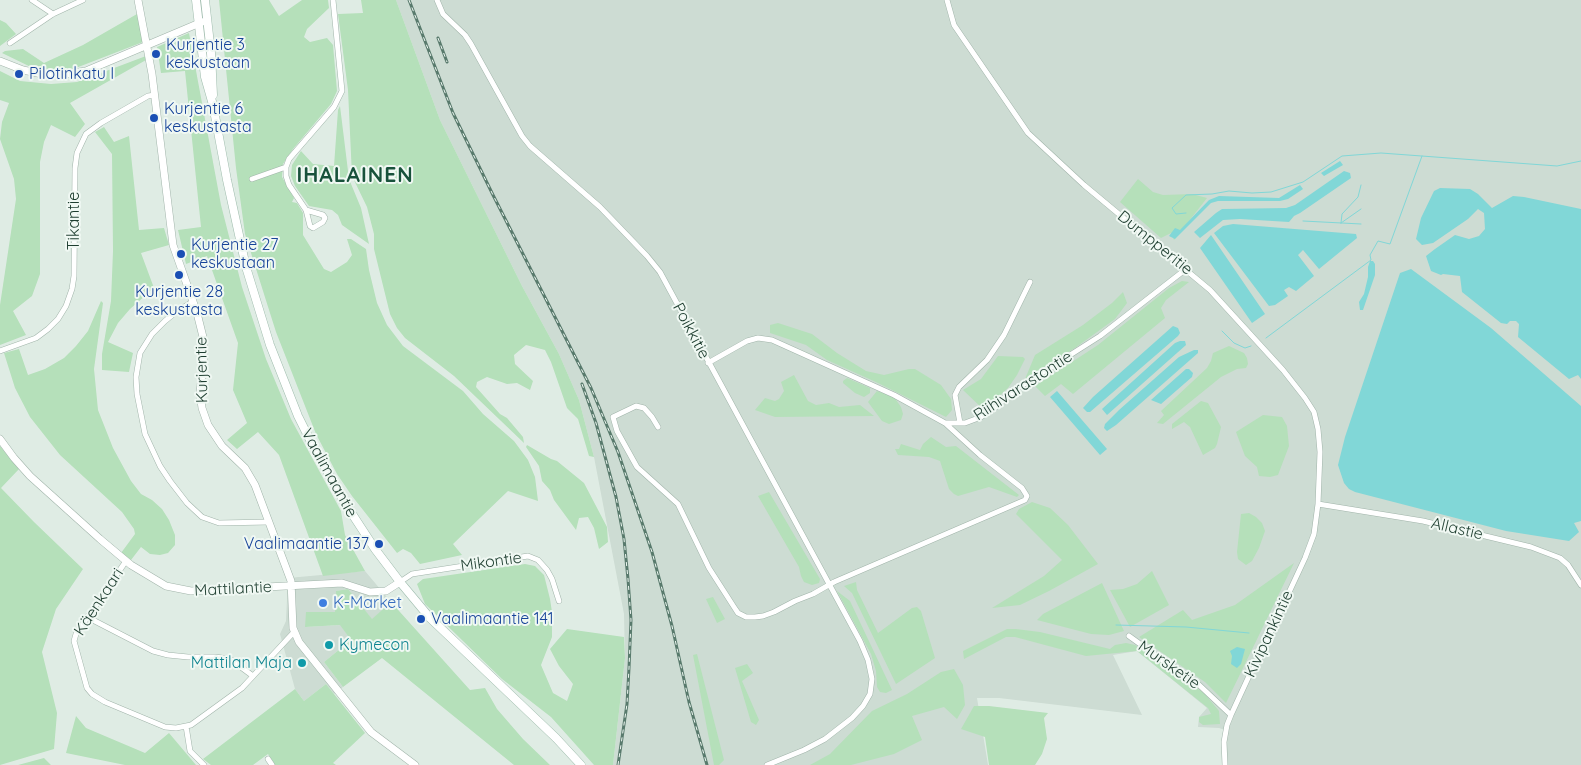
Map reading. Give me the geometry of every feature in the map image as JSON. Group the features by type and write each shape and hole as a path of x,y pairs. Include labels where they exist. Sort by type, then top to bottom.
{"main road":[{"name":"Vaalimaantie","path":"196,0 205,77 213,105 246,267 270,346 298,416 323,466 361,529 400,582 430,618 556,738 581,765"},
{"name":"Vaalimaantie","path":"205,0 213,77 213,105"}],"street":[{"path":"32,0 53,14"},
{"path":"10,43 53,14 83,0"},
{"name":"Kurjentie","path":"138,0 155,94 172,245 201,326 203,337 204,353 200,393 202,408 208,425 222,446 239,461 252,478 292,586 294,632"},
{"path":"306,210 288,185 286,167 289,159 334,107 342,91 333,0"},
{"name":"Poikkitie","path":"437,0 443,14 465,35 471,44 522,136 530,146 600,207 660,272 829,584 868,660 872,679 870,694 863,706 852,718 825,739 767,765"},
{"name":"Dumpperitie","path":"947,0 954,25 1028,133 1084,185 1210,290 1283,370 1305,398 1314,412 1318,428 1320,452 1318,504"},
{"path":"0,61 23,70 42,74 65,74 86,71 207,20"},
{"name":"Tikantie","path":"0,351 36,338 58,319 66,306 74,276 74,168 77,153 86,134 100,123 155,94"},
{"path":"252,179 286,167"},
{"name":"Riihivarastontie","path":"708,362 747,341 758,338 772,340 894,395 945,423 960,423 980,417 996,407 1016,390 1087,345 1186,269"},
{"path":"960,423 955,395 959,387 987,360 1004,335 1030,282"},
{"path":"192,302 165,321 152,334 140,353 136,377 136,394 146,434 160,466 170,481 187,503 202,517 219,524 269,522"},
{"path":"658,427 644,408 636,406 613,417 617,431 637,466 678,504 709,568 738,613 746,617 763,616 813,594 829,584 1025,500 1027,496 1022,488 980,455 945,423"},
{"name":"Mattilantie","path":"0,439 30,476 126,561 166,586 191,592 342,583 375,592 386,591 400,582"},
{"name":"Allastie","path":"1318,504 1423,521 1532,546 1560,558 1568,565 1581,585"},
{"name":"Kivipankintie","path":"1225,765 1224,742 1230,715 1261,656 1305,558 1314,534 1318,504"},
{"name":"Mikontie","path":"400,582 412,574 528,556 538,560 547,570 559,601"},
{"name":"Käenkaari","path":"126,561 76,634 74,641 87,688 92,694 105,702 166,727 186,726"},
{"path":"87,617 153,650 168,655 230,659 253,676"},
{"path":"204,765 190,750 186,726 196,722 242,688 294,632 299,642 371,732 415,765"},
{"name":"Mursketie","path":"1129,636 1197,683 1230,715"},
{"path":"268,759 272,765"}],"shaded area":[{"path":"396,0 1581,0 1581,765 1222,765 1225,730 1198,727 1199,717 1207,708 1137,651 1113,655 1142,715 999,698 977,698 988,765 613,765 625,658 624,614 594,457 579,400 559,354 522,286 440,120"},
{"path":"365,571 391,602 372,620 348,589 336,591 335,612 305,627 341,625 351,640 324,662 343,687 334,694 326,684 304,701 295,689 280,634 286,621 288,578"}],"green space":[{"path":"219,0 269,0 279,16 302,0 328,0 329,8 307,29 304,37 310,42 327,38 333,45 337,91 331,104 293,149 283,164 282,177 294,198 292,202 297,203 303,213 303,235 324,269 331,272 347,262 352,255 347,239 351,239 366,249 377,303 387,325 403,346 463,391 483,414 514,441 528,460 535,477 538,501 508,491 453,544 462,555 420,564 411,553 403,549 397,553 337,474 316,434 276,332 245,234 236,168"},
{"path":"361,0 396,0 440,120 522,286 559,354 579,400 594,457 589,456 578,419 567,408 545,350 526,345 514,355 515,364 533,381 530,390 517,383 507,384 487,377 477,382 476,387 500,414 507,418 523,437 524,443 454,376 405,338 397,328 390,314 374,249 374,234 367,207 352,176 348,90 338,14 363,13"},
{"path":"137,14 143,42 68,71 35,69 2,53 23,49 44,63 83,45"},
{"path":"0,20 6,23 16,34 0,46"},
{"path":"189,33 221,205 242,287 266,359 291,419 341,511 345,535 365,571 323,576 279,455 258,432 237,449 227,440 247,423 233,390 238,343 207,256 186,264 178,230 201,227 185,71 161,73 157,47"},
{"path":"146,56 146,60 70,103 85,124 75,137 51,125 44,142 40,162 40,274 32,296 13,311 26,335 0,345 0,305 16,199 14,179 0,139 2,122 9,103 0,100 0,71 20,81 51,84 77,82"},
{"path":"340,106 349,179 361,208 369,244 342,225 338,215 332,210 309,206 295,186 291,176 292,165 301,151 313,164 334,166 338,110"},
{"path":"104,127 114,142 129,136 139,230 164,228 169,245 141,253 154,288 130,309 118,323 108,342 133,353 129,372 102,370 102,354 111,301 113,251 112,154 95,132"},
{"path":"1138,179 1153,192 1163,195 1192,194 1207,198 1174,240 1171,233 1161,238 1120,202"},
{"path":"1182,281 1189,282 1166,300 1161,308 1165,318 1073,394 1061,384 1045,396 1035,386 1098,345 1169,288"},
{"path":"1123,292 1127,303 1115,319 1075,348 1025,379 1035,355 1083,325"},
{"path":"101,301 103,303 94,369 98,410 113,448 131,481 141,494 152,500 162,509 169,520 175,535 175,545 168,553 160,555 150,554 141,547 131,560 121,553 135,534 134,529 122,512 60,455 30,417 15,388 4,353 19,349 28,375 45,369 64,358 76,346 88,331"},
{"path":"778,323 812,334 837,353 866,371 884,375 915,369 941,385 951,399 952,410 946,417 827,360 806,345 770,333 770,325"},
{"path":"1229,346 1244,353 1248,364 1246,368 1237,369 1221,377 1163,424 1157,423 1164,415 1161,411 1207,368 1213,353"},
{"path":"998,356 1023,357 1025,359 1008,388 984,410 963,390 981,379"},
{"path":"794,375 808,401 816,405 829,403 839,407 860,405 874,416 775,417 755,410 765,398 775,401 779,399 784,391 781,382"},
{"path":"847,378 870,388 870,393 864,397 855,393 843,383"},
{"path":"877,391 894,397 901,407 903,414 901,420 889,424 882,421 868,402"},
{"path":"1201,401 1208,403 1221,427 1215,448 1203,455 1190,427 1184,422 1172,429 1172,424"},
{"path":"1263,415 1282,417 1287,426 1289,446 1278,475 1270,477 1259,476 1257,467 1245,456 1236,432"},
{"path":"931,437 946,447 956,446 1019,495 1017,497 989,487 958,496 949,489 940,461 929,457 898,455 895,449 899,449 901,444 920,450 923,444"},
{"path":"527,445 557,461 584,483 607,527 608,542 599,549 594,528 588,517 579,518 576,530 542,481 539,466 526,447"},
{"path":"0,446 19,469 1,488 83,569 56,609 42,652 57,713 54,749 0,765"},
{"path":"769,492 820,579 819,583 812,585 804,582 799,567 758,496"},
{"path":"1032,502 1050,508 1068,525 1098,564 1020,605 992,608 1044,576 1062,560 1016,514 1019,509"},
{"path":"1249,513 1262,523 1265,531 1252,561 1246,565 1238,559 1237,552 1241,514"},
{"path":"1294,563 1226,703 1205,682 1139,637 1183,610 1192,620 1235,605"},
{"path":"525,564 535,566 544,575 550,599 552,637 541,665 553,693 567,701 573,684 559,666 550,649 567,629 624,637 625,658 613,765 594,765 551,717 502,679 425,604 417,584 423,579"},
{"path":"1152,571 1169,605 1130,627 1110,590 1123,589 1137,584"},
{"path":"856,582 857,590 878,633 912,608 917,607 921,611 935,658 896,684 852,593 844,586"},
{"path":"1102,583 1124,631 1109,635 1091,634 1037,620 1043,614"},
{"path":"348,589 372,619 391,602 470,690 485,688 497,709 523,739 550,765 514,765 382,658 343,687 324,662 351,640 340,625 305,627 306,612 335,612 336,591"},
{"path":"837,591 850,601 892,690 886,693 880,692 877,687 876,671 871,654"},
{"path":"713,597 725,619 717,623 706,599"},
{"path":"1007,629 1040,632 1110,649 1115,645 1126,643 1135,645 1204,693 1219,711 1220,724 1203,725 1199,722 1199,717 1211,714 1208,708 1137,651 1086,656 1015,637 1006,637 964,659 963,651"},
{"path":"697,654 724,760 719,765 714,765 693,655"},
{"path":"747,664 753,673 742,681 759,720 756,725 751,722 735,668"},
{"path":"954,669 963,685 965,705 957,719 944,707 912,716 922,740 894,754 851,765 810,765 830,754 872,711 907,694 941,672"},
{"path":"326,684 365,733 333,763 336,765 275,765 268,754 253,765 211,765 203,759 295,689 304,701"},
{"path":"974,706 1048,713 1044,718 1047,739 1042,754 1035,765 989,765 985,737 961,729"},
{"path":"76,716 86,728 145,753 169,733 196,765 125,765 66,753"},
{"path":"44,758 51,765 18,765"}],"water":[{"path":"1340,161 1343,165 1324,176 1321,173"},
{"path":"1344,171 1350,173 1351,178 1294,216 1289,222 1240,219 1223,220 1200,238 1194,232 1222,209 1286,208 1295,205"},
{"path":"1300,185 1303,189 1288,199 1280,201 1218,201 1211,203 1175,239 1169,236 1175,228 1180,230 1209,200 1219,196 1279,198"},
{"path":"1440,188 1470,189 1492,208 1513,196 1581,209 1581,379 1578,375 1569,379 1518,337 1519,324 1516,321 1510,321 1507,324 1501,323 1462,292 1460,276 1441,275 1431,271 1426,256 1435,249 1455,235 1469,239 1479,236 1485,229 1484,213 1478,209 1468,219 1433,243 1422,245 1416,239 1421,218 1434,191"},
{"path":"1233,224 1356,234 1357,238 1319,269 1303,250 1298,255 1314,276 1296,291 1289,287 1284,290 1288,296 1275,305 1269,306 1214,233 1223,226"},
{"path":"1211,235 1265,314 1252,323 1200,248"},
{"path":"1370,261 1373,261 1375,264 1375,275 1363,310 1360,310 1359,302 1364,294"},
{"path":"1411,269 1491,328 1581,406 1581,521 1574,523 1579,532 1569,541 1506,531 1355,492 1344,483 1338,465 1345,437 1400,273"},
{"path":"1173,326 1178,328 1180,333 1178,336 1090,412 1083,408 1093,397"},
{"path":"1185,341 1186,345 1107,415 1102,409 1175,343"},
{"path":"1198,350 1198,353 1116,425 1107,431 1104,428 1105,424 1119,410 1179,357"},
{"path":"1186,369 1193,373 1192,377 1161,404 1151,400"},
{"path":"1057,391 1107,449 1100,455 1050,397"},
{"path":"1237,647 1245,649 1241,664 1237,668 1231,664 1232,656 1230,651"}],"waterway":[{"path":"1186,213 1176,214 1172,208 1186,195 1229,191 1271,192 1303,182 1342,156 1381,153 1557,166 1581,161"},
{"path":"1266,338 1371,260 1370,255 1378,241 1390,244 1422,156"},
{"path":"1341,223 1342,214 1358,197 1361,185"},
{"path":"1341,223 1361,209"},
{"path":"1303,221 1361,224"},
{"path":"1222,331 1234,343 1245,348 1251,346"},
{"path":"1116,625 1186,627 1249,633"}],"railway":[{"path":"409,0 453,113 591,388 618,452 652,552 672,626 689,702 707,765"},
{"path":"438,38 447,62"},
{"path":"582,384 596,423 616,497 624,539 628,579 631,620 629,668 627,704 618,765"}],"place":[{"name":"Kurjentie 3 keskustaan","path":"156,54"},
{"name":"Pilotinkatu I","path":"19,74"},
{"name":"Kurjentie 6 keskustasta","path":"154,118"},
{"name":"Kurjentie 27 keskustaan","path":"181,254"},
{"name":"Kurjentie 28 keskustasta","path":"179,275"},
{"name":"Vaalimaantie 137","path":"379,544"},
{"name":"K-Market","path":"323,603"},
{"name":"Vaalimaantie 141","path":"421,619"},
{"name":"Kymecon","path":"329,645"},
{"name":"Mattilan Maja","path":"302,663"}],"district":[{"name":"IHALAINEN","path":"355,176"}]}
